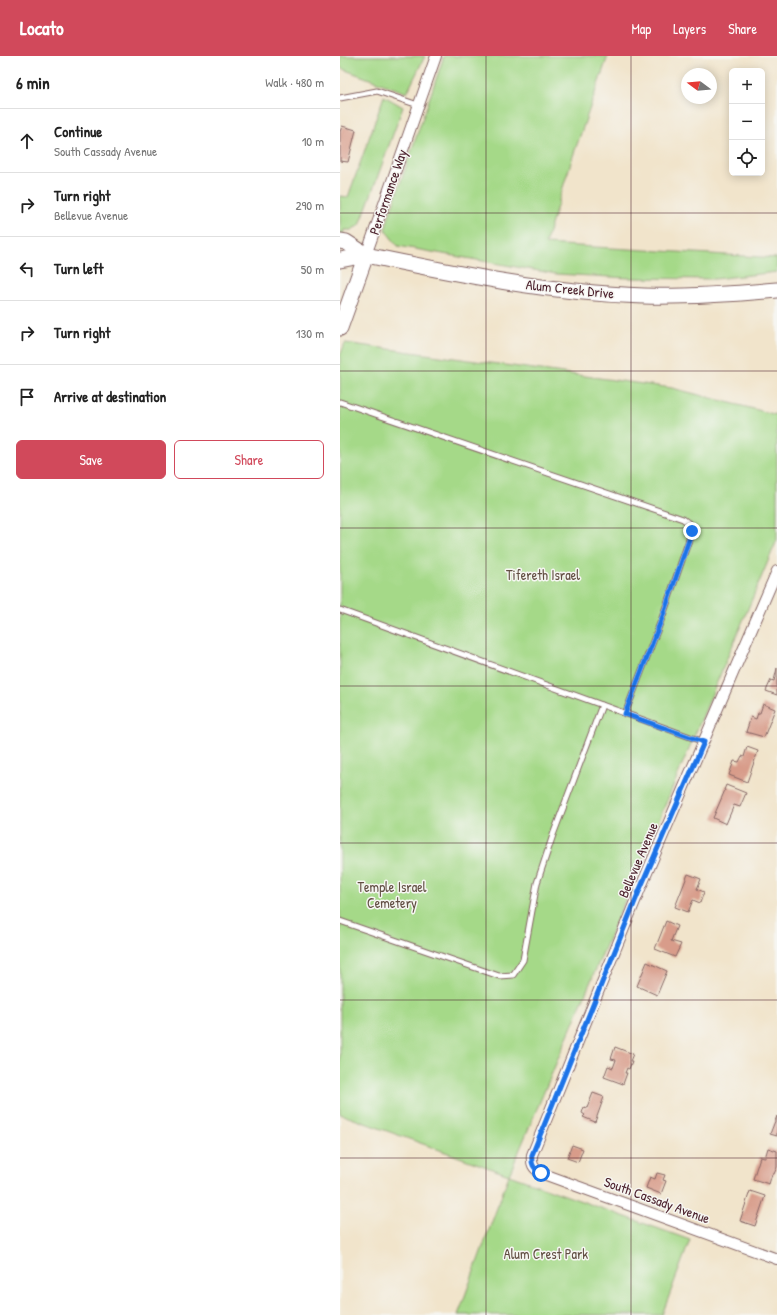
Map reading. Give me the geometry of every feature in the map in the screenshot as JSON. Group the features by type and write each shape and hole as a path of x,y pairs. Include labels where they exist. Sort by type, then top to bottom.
{"main road":[{"name":"Alum Creek Drive","path":"340,241 346,242 366,255"},
{"name":"Alum Creek Drive","path":"340,260 366,255 516,283 602,293 645,296 705,295 777,290"},
{"name":"Performance Way","path":"340,328 366,255"}],"street":[{"name":"Performance Way","path":"366,255 436,56"},
{"name":"Bellevue Avenue","path":"531,1163 532,1155 629,918 777,571"},
{"name":"South Cassady Avenue","path":"531,1163 535,1169 541,1173 777,1259"}],"lane":[{"path":"340,98 377,91 418,106"},
{"path":"340,402 683,519 691,525 692,531 662,618 625,714"},
{"path":"340,610 704,742"},
{"path":"340,921 499,976 514,975 523,960 537,883 553,835 602,705"}],"green space":[{"path":"340,56 425,56 407,93 340,68"},
{"path":"444,56 608,56 573,156 545,244 777,258 777,272 714,279 628,278 556,274 398,246 385,230"},
{"path":"384,96 403,107 360,225 351,230 344,230 343,235 340,234 340,196 348,197"},
{"name":"Tifereth Israel","path":"345,343 672,388 777,415 777,540 509,1175 340,1114 340,356"},
{"name":"Alum Crest Park","path":"509,1175 690,1240 662,1315 458,1315"}],"building":[{"path":"342,126 356,130 348,162 340,161 340,132"},
{"path":"777,668 777,695 766,691 771,680 774,681"},
{"path":"763,704 775,709 764,737 746,732 751,717 756,719"},
{"path":"747,747 758,751 747,782 729,775 734,761 739,762 742,756 744,757"},
{"path":"726,785 746,793 740,807 734,805 726,824 713,818"},
{"path":"688,874 701,879 697,889 704,892 700,903 693,900 688,912 675,907"},
{"path":"666,921 677,926 671,941 681,944 675,957 655,949"},
{"path":"647,962 667,971 657,995 637,986"},
{"path":"615,1047 633,1054 629,1069 627,1068 625,1073 627,1073 623,1084 604,1077 608,1066 613,1068 616,1060 611,1059"},
{"path":"593,1093 604,1097 595,1122 583,1117 585,1115 582,1113 584,1107 587,1108"},
{"path":"777,1116 777,1136 770,1134"},
{"path":"572,1145 583,1149 578,1162 567,1158"},
{"path":"768,1148 777,1151 777,1167 774,1174 772,1174 769,1184 753,1179 760,1157 765,1158"},
{"path":"657,1173 665,1175 663,1180 666,1181 661,1194 646,1188 650,1177 655,1179"},
{"path":"750,1191 765,1196 755,1226 740,1221"}],"route":[{"path":"541,1173 535,1169 531,1163 532,1155 640,889 704,742 625,714 662,618 692,531"}],"park label":[{"name":"Temple Israel Cemetery","path":"392,896"}]}
